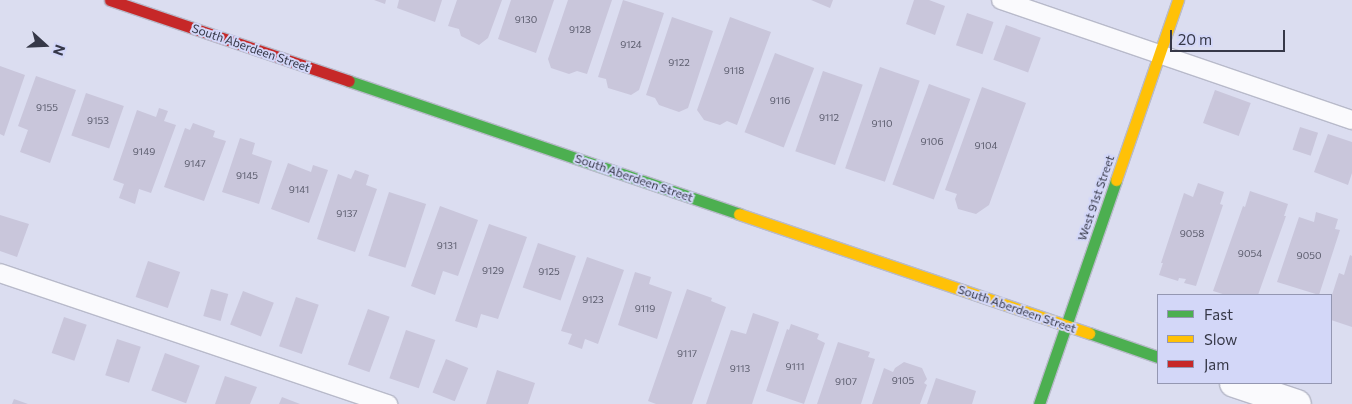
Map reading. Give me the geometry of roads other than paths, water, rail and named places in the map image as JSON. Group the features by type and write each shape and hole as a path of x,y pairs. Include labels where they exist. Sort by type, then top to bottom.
{"street":[{"name":"South Aberdeen Street","path":"110,0 1157,357"},
{"name":"West 91st Street","path":"1039,404 1178,0"},
{"path":"1237,384 1296,404"}],"lane":[{"path":"1001,0 1352,120"},
{"path":"0,273 388,404"}]}
